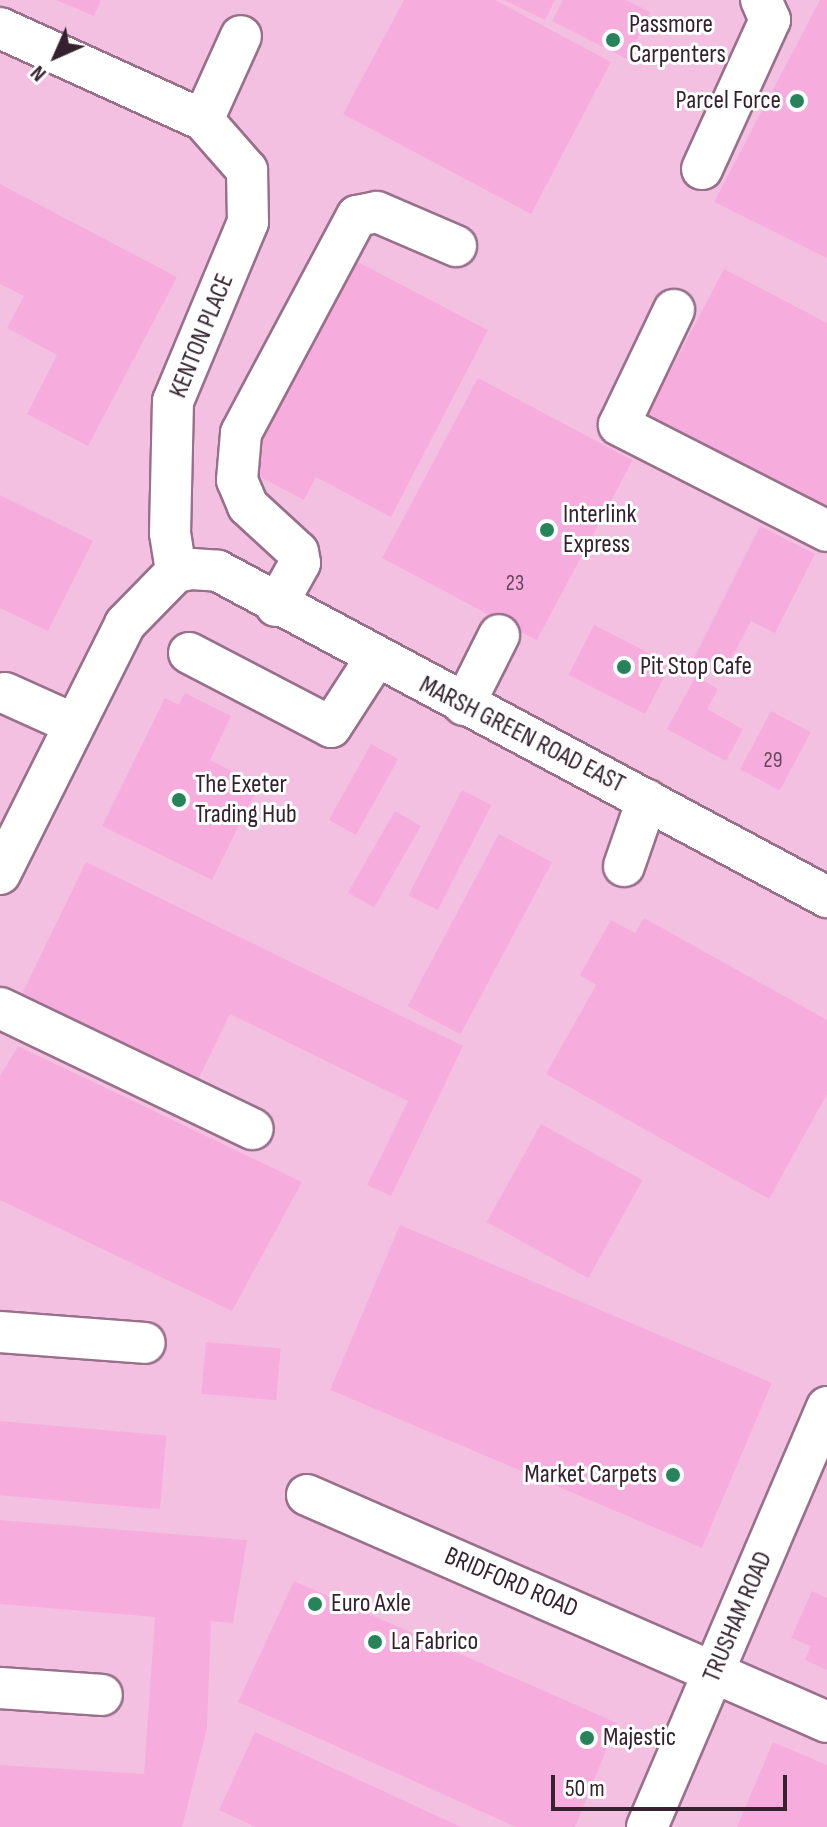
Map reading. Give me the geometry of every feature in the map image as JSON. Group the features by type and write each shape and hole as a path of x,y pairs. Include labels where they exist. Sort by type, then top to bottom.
{"street":[{"path":"702,169 770,20 761,0"},
{"name":"KENTON PLACE","path":"0,28 56,72 203,120 241,160 250,182 248,222 220,248 173,401 170,533 176,572"},
{"path":"203,120 241,36"},
{"path":"276,606 300,563 298,552 248,506 237,480 241,433 357,216 377,212 456,246"},
{"path":"674,310 619,425 827,531"},
{"name":"MARSH GREEN ROAD EAST","path":"176,572 218,571 375,659 827,897"},
{"path":"0,874 125,624 176,572"},
{"path":"464,705 499,635"},
{"path":"189,653 331,727 375,659"},
{"path":"5,693 74,724"},
{"path":"624,866 647,800"},
{"path":"0,1008 252,1129"},
{"path":"0,1332 145,1343"},
{"name":"TRUSHAM ROAD","path":"647,1827 827,1407"},
{"name":"BRIDFORD ROAD","path":"307,1495 827,1722"},
{"path":"0,1688 102,1695"}],"shaded area":[{"path":"0,0 827,0 827,1827 0,1827"}],"building":[{"path":"56,0 101,0 94,16"},
{"path":"404,0 495,0 611,62 531,214 343,114"},
{"path":"504,0 555,0 545,20"},
{"name":"Passmore Carpenters","path":"563,0 626,0 650,12 627,59 552,21"},
{"name":"Parcel Force","path":"820,0 827,0 827,258 714,202"},
{"path":"0,184 177,277 88,446 27,414 57,355 7,328 24,296 0,284"},
{"path":"352,259 488,330 391,517 316,477 304,500 243,468"},
{"path":"724,269 827,323 827,519 643,423"},
{"path":"478,378 633,460 537,640 382,558"},
{"path":"0,495 93,541 48,631 0,608"},
{"path":"760,526 815,554 775,633 751,621 723,675 693,660"},
{"path":"594,625 671,664 645,714 569,675"},
{"path":"696,676 718,689 707,709 743,729 726,761 667,729"},
{"path":"185,693 231,716 210,760 259,785 212,880 102,826 165,698 179,705"},
{"path":"771,711 811,732 780,790 740,769"},
{"path":"371,744 398,759 356,835 329,820"},
{"path":"462,790 491,805 438,910 408,895"},
{"path":"395,811 421,826 374,907 348,892"},
{"path":"499,834 552,862 460,1034 407,1006"},
{"path":"86,862 463,1046 391,1196 367,1185 408,1101 230,1014 195,1086 19,1000"},
{"path":"644,918 827,1020 827,1094 769,1199 546,1074 596,985 580,975 611,920 635,933"},
{"path":"18,1046 302,1182 232,1311 0,1200 0,1076"},
{"path":"541,1124 642,1180 588,1278 487,1222"},
{"path":"400,1225 772,1383 702,1548 330,1390"},
{"path":"206,1342 281,1349 276,1400 201,1394"},
{"path":"0,1421 166,1436 160,1509 0,1495"},
{"path":"0,1520 247,1540 233,1623 211,1621 207,1728 182,1827 0,1827 0,1765 144,1774 155,1617 0,1604"},
{"path":"294,1581 617,1723 575,1827 516,1827 238,1702"},
{"path":"812,1591 827,1598 827,1670 805,1660 811,1646 791,1638"},
{"path":"255,1732 461,1827 256,1827 219,1810"},
{"path":"773,1742 827,1765 827,1827 737,1827"}],"place":[{"name":"Passmore Carpenters","path":"613,40"},
{"name":"Parcel Force","path":"797,101"},
{"name":"Interlink Express","path":"547,530"},
{"name":"Pit Stop Cafe","path":"624,667"},
{"name":"The Exeter Trading Hub","path":"179,800"},
{"name":"Market Carpets","path":"673,1475"},
{"name":"Euro Axle","path":"315,1604"},
{"name":"La Fabrico","path":"375,1642"},
{"name":"Majestic","path":"587,1738"}]}
